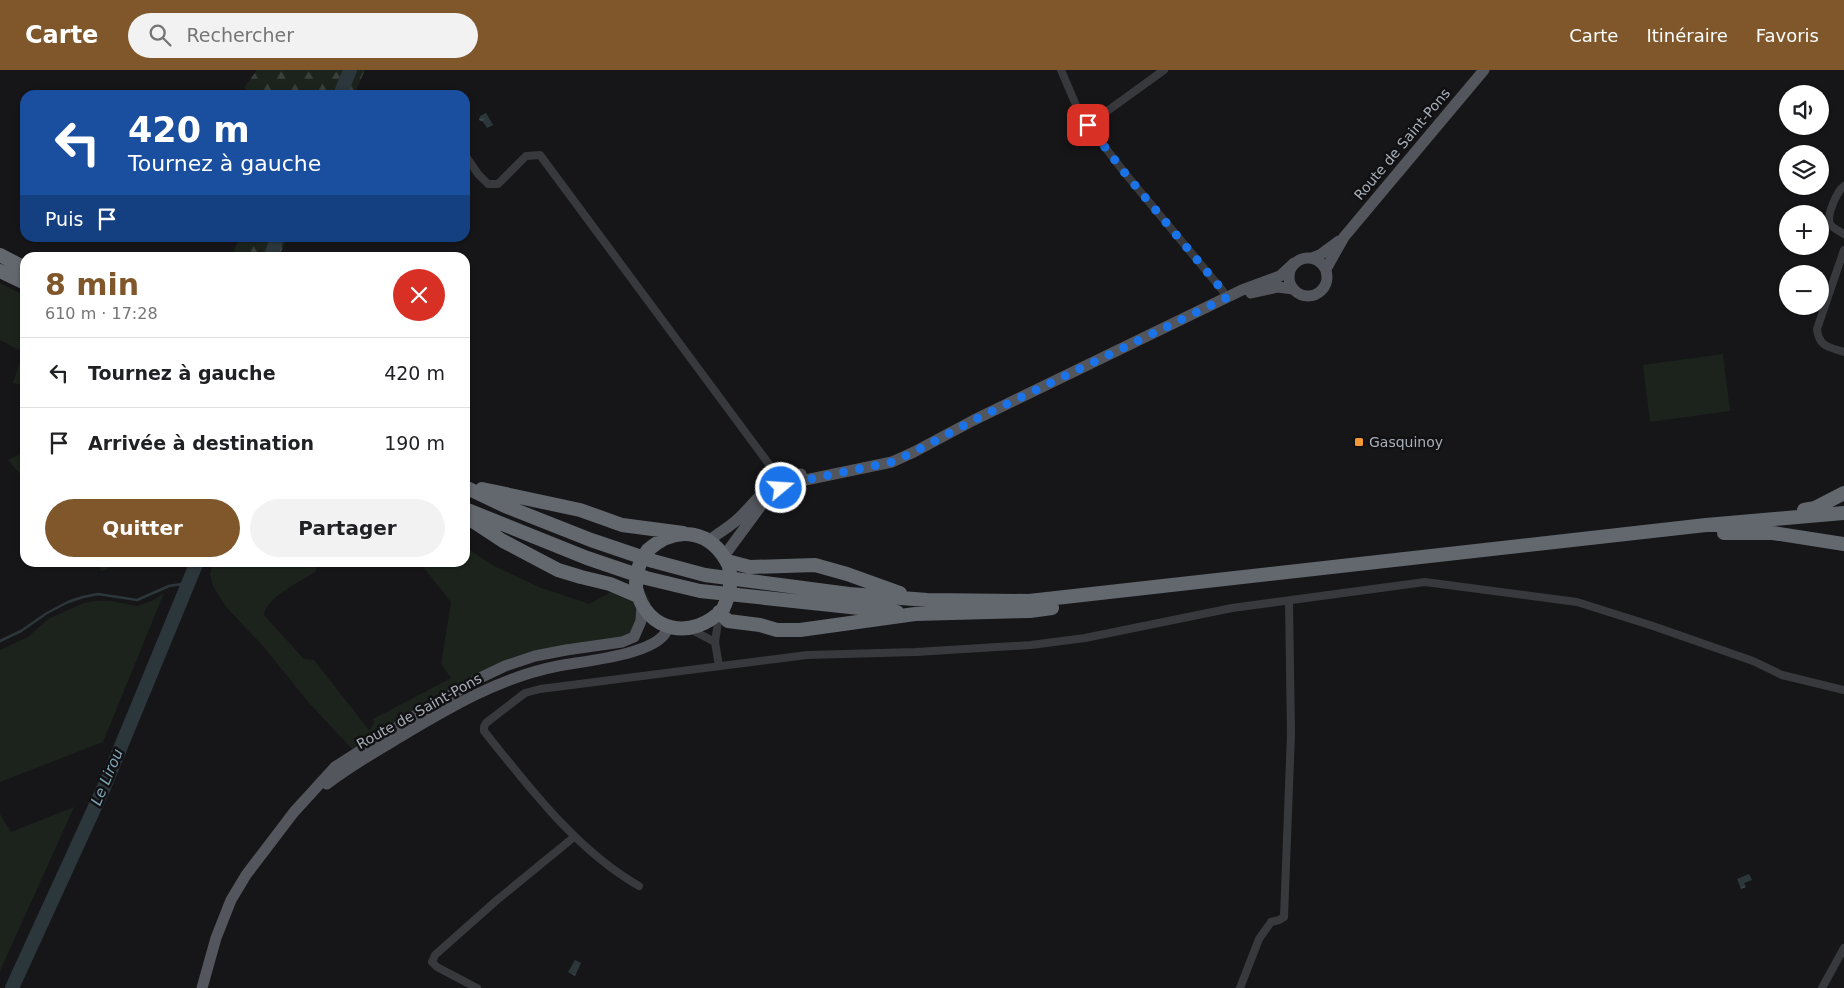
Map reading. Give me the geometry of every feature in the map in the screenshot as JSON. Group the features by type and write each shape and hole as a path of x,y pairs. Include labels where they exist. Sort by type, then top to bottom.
{"highway":[{"path":"0,255 20,265"},
{"path":"0,270 20,280"},
{"path":"470,487 580,510 622,525 690,534 707,540 717,547 727,561 731,578 728,599 719,613 703,625 690,629 668,627 653,618 638,596 636,574 640,561 648,550 664,538 690,534"},
{"path":"470,488 505,506 591,540 652,561 705,575 849,594 927,600 1029,601 1706,525 1844,513"},
{"path":"1706,525 1815,508 1844,492"},
{"path":"470,511 587,558 646,578 700,591 915,614"},
{"path":"470,519 503,541 558,570 610,584 638,596"},
{"path":"719,613 728,621 760,625 777,630 800,630 915,614 1030,611 1844,519"},
{"path":"1724,533 1773,533 1844,544"},
{"path":"727,561 750,567 815,565 847,574 902,594 927,600"}],"main road":[{"name":"Route de Saint-Pons","path":"1326,269 1344,237 1484,70"},
{"name":"Route de Saint-Pons","path":"1312,258 1327,250 1344,237"},
{"path":"690,534 711,539 738,520 761,494 780,484 892,462 974,420 1242,290 1280,276 1302,258 1312,258 1320,262 1326,269 1326,283 1323,289 1316,294 1303,296 1293,289 1278,287 1228,298"},
{"path":"1293,289 1289,276 1294,263"},
{"path":"727,561 769,495 780,484"},
{"name":"Route de Saint-Pons","path":"202,988 216,938 231,900 261,854 335,767 418,714 482,677 506,666 535,656 622,642 634,637 641,621 638,596"},
{"name":"Route de Saint-Pons","path":"304,802 350,767 440,714 494,686 527,673 635,652 658,640 667,631 668,627"}],"street":[{"path":"1061,70 1079,112 1088,125 1124,172 1228,298"},
{"path":"1088,125 1164,70"},
{"path":"470,162 488,184 498,184 526,156 540,155 780,484"},
{"path":"1844,186 1838,192 1829,216 1833,228 1844,234"},
{"path":"1844,250 1817,329 1818,338 1822,344 1844,352"},
{"path":"639,886 606,864 574,837 486,734 484,727 486,723 525,693 540,689 807,655 916,652 1031,645 1085,638 1232,608 1426,582 1578,602 1753,661 1782,675 1844,690"},
{"path":"1240,988 1259,940 1271,922 1284,917 1292,734 1290,601"},
{"path":"719,613 715,642 719,666"},
{"path":"690,629 715,642"},
{"path":"477,988 437,967 432,962 434,955 574,837"},
{"path":"1822,988 1844,948"}],"green space":[{"path":"257,70 346,70 337,90 247,90 244,88"},
{"path":"354,70 365,70 356,90 346,90"},
{"path":"238,242 271,242 267,252 233,252"},
{"path":"279,242 285,242 281,252 275,252"},
{"path":"0,283 20,293 20,349 19,350 0,340"},
{"path":"1723,354 1730,411 1650,422 1643,365"},
{"path":"20,361 20,385 13,383"},
{"path":"20,454 20,474 8,460"},
{"path":"470,550 496,567 541,588 589,604 635,579 644,589 650,600 651,607 648,619 643,626 631,635 539,653 353,750 310,704 262,645 227,608 213,586 210,574 212,567 316,567 315,572 270,602 264,615 304,659 314,660 369,730 374,723 373,719 451,678 441,664 451,602 423,567 470,567"},
{"path":"98,567 111,567 102,571"},
{"path":"164,593 103,742 0,782 0,650 28,637 48,619 84,603 111,601 137,606 152,601"},
{"path":"74,807 0,971 0,814 11,832"}],"water":[{"path":"486,113 493,125 487,128 479,120 480,116"},
{"path":"1749,874 1752,880 1744,883 1746,887 1741,889 1737,879"},
{"path":"575,960 581,963 575,976 568,972"}],"waterway":[{"name":"Le Lirou","path":"342,90 350,70"},
{"name":"Le Lirou","path":"272,252 276,242"},
{"name":"Le Lirou","path":"12,988 105,785 195,567"},
{"path":"0,641 21,631 47,613 68,602 83,597 98,594 137,600 169,586 188,583"}],"place":[{"name":"Gasquinoy","path":"1359,442"}],"route":[{"path":"781,488 791,483 892,462 974,420 1226,298 1223,291 1124,172 1088,125"}]}
